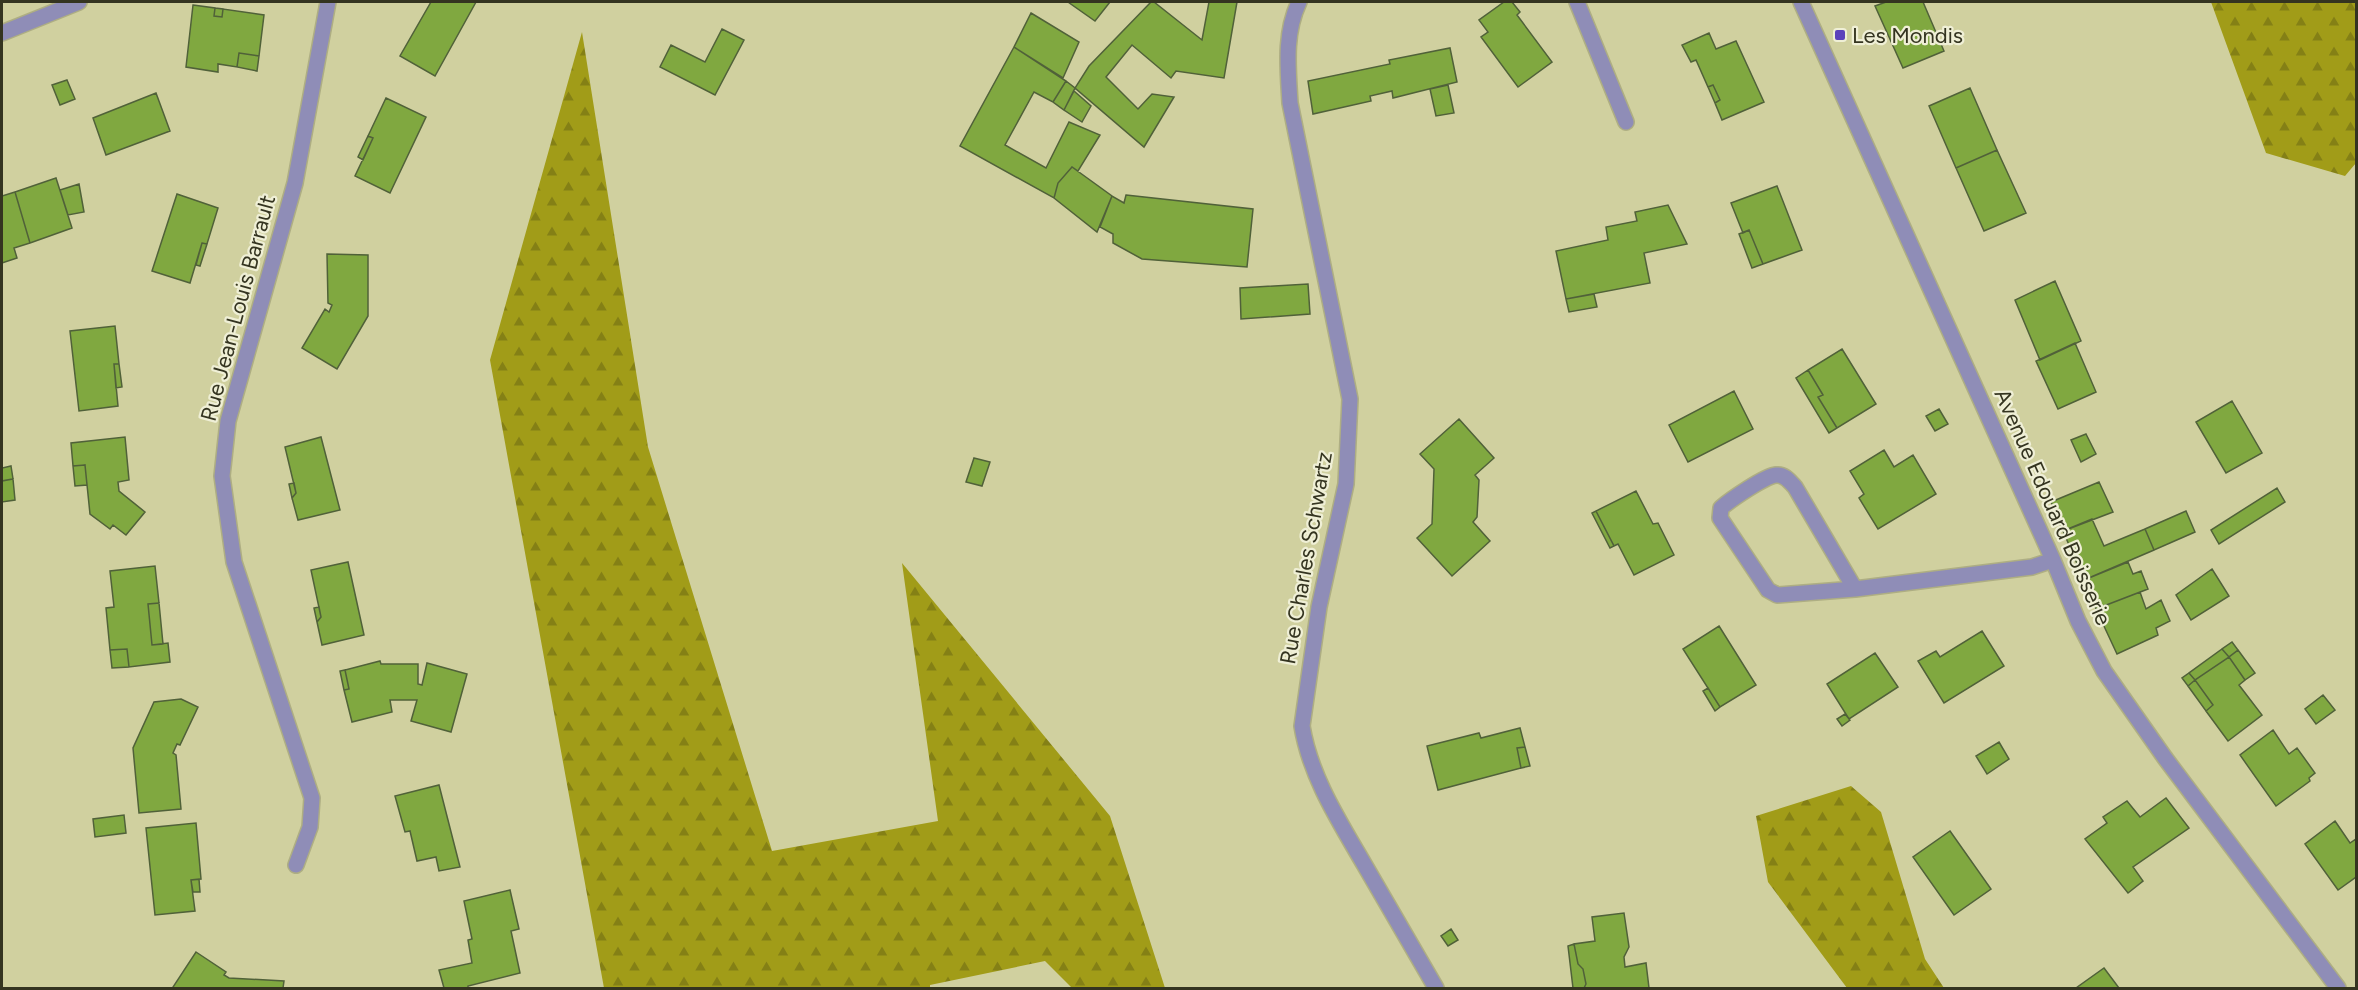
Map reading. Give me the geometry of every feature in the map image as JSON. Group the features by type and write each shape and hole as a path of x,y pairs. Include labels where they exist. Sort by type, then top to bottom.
{"street":[{"path":"2,33 79,2"},
{"name":"Rue Jean-Louis Barrault","path":"296,865 310,827 312,798 234,562 222,476 228,421 295,183 327,2"},
{"name":"Rue Charles Schwartz","path":"1299,2 1291,19 1290,30 1288,60 1290,103 1350,399 1346,484 1319,607 1302,726 1305,746 1318,780 1436,988"},
{"path":"1577,2 1626,123"},
{"name":"Avenue Edouard Boisserie","path":"1801,2 2053,560 2078,621 2104,671 2165,758 2337,988"},
{"path":"1855,589 1796,487 1784,476 1774,475 1721,508 1720,518 1768,590 1777,595 1855,589 2032,567 2053,560"}],"green space":[{"path":"2211,2 2356,2 2356,163 2345,176 2266,153"},
{"path":"582,32 648,447 772,851 938,821 902,563 1110,816 1165,988 1072,988 1045,961 930,985 930,988 604,988 490,360"},
{"path":"1851,786 1881,812 1925,959 1944,988 1847,988 1768,882 1756,816"}],"building":[{"path":"431,2 476,2 435,76 400,56"},
{"path":"1068,2 1110,2 1095,21"},
{"path":"1151,2 1202,40 1209,2 1237,2 1224,78 1176,71 1171,78 1132,45 1106,77 1138,109 1152,94 1174,97 1144,147 1075,88 1089,66"},
{"path":"1504,2 1512,2 1520,12 1517,15 1552,62 1518,87 1481,37 1488,32 1479,20"},
{"path":"1886,2 1923,2 1944,51 1903,68 1875,6"},
{"path":"193,5 215,8 214,16 222,17 223,9 264,15 259,56 239,53 237,67 218,64 218,72 186,67"},
{"path":"215,8 223,9 222,17 214,16"},
{"path":"1031,13 1079,42 1063,78 1014,47"},
{"path":"722,29 744,40 715,95 660,67 671,45 705,62"},
{"path":"1709,33 1716,49 1736,41 1764,102 1722,120 1715,103 1720,100 1713,85 1708,87 1696,60 1691,62 1682,45"},
{"path":"1014,47 1066,81 1053,102 1034,92 1005,145 1046,168 1069,122 1100,135 1078,171 1072,167 1058,183 1054,198 960,146"},
{"path":"1450,48 1457,82 1393,98 1392,91 1370,96 1371,101 1313,114 1308,81 1390,64 1389,60"},
{"path":"239,53 259,56 257,71 237,67"},
{"path":"67,80 75,99 60,105 52,85"},
{"path":"1066,81 1075,88 1064,110 1053,102"},
{"path":"1448,85 1454,113 1436,116 1430,89"},
{"path":"1713,85 1720,100 1715,103 1708,87"},
{"path":"1970,88 1997,150 1956,168 1929,106"},
{"path":"1074,91 1091,106 1082,122 1064,110"},
{"path":"156,93 170,131 106,155 93,118"},
{"path":"386,98 426,117 390,193 355,176 373,138 368,136"},
{"path":"368,136 373,138 363,160 358,157"},
{"path":"1997,150 2026,213 1984,231 1956,168"},
{"path":"1072,167 1112,196 1097,232 1054,198 1058,183"},
{"path":"56,178 72,228 30,243 15,192"},
{"path":"79,184 84,212 68,215 60,190"},
{"path":"1777,186 1802,250 1763,264 1749,230 1743,233 1731,203"},
{"path":"15,192 30,243 14,248 17,258 2,263 2,196"},
{"path":"177,194 218,208 207,244 202,243 190,283 152,271"},
{"path":"1126,195 1253,209 1247,267 1142,259 1113,243 1113,234 1100,227 1112,196 1124,203"},
{"path":"1668,205 1687,244 1644,253 1650,283 1566,299 1556,251 1608,240 1606,227 1637,221 1635,212"},
{"path":"1749,230 1763,264 1752,268 1739,234"},
{"path":"202,243 207,244 200,266 196,265"},
{"path":"327,254 368,255 368,316 337,369 302,348 325,309 329,312 332,305 328,303"},
{"path":"2055,281 2081,341 2040,360 2015,300"},
{"path":"1308,284 1310,314 1241,319 1240,288"},
{"path":"1594,294 1597,307 1569,312 1566,299"},
{"path":"115,326 119,364 114,364 118,406 79,411 70,331"},
{"path":"2075,343 2096,392 2058,409 2036,361"},
{"path":"1842,349 1876,404 1837,428 1818,397 1823,395 1808,370"},
{"path":"114,364 119,364 122,387 116,388"},
{"path":"1808,370 1823,395 1818,397 1837,428 1829,433 1796,378"},
{"path":"1734,391 1753,429 1688,462 1669,425"},
{"path":"2232,401 2262,453 2226,473 2196,422"},
{"path":"1939,409 1948,424 1935,431 1926,416"},
{"path":"1459,419 1494,458 1475,475 1479,480 1477,517 1473,522 1490,541 1452,576 1417,538 1432,524 1434,469 1420,454"},
{"path":"2086,434 2096,454 2081,462 2071,440"},
{"path":"125,437 129,480 118,482 119,491 145,512 126,535 113,525 110,529 90,514 85,465 73,466 71,443"},
{"path":"321,437 340,510 298,520 292,498 296,493 285,447"},
{"path":"1884,450 1894,467 1913,455 1936,494 1878,529 1859,498 1864,494 1850,471"},
{"path":"974,458 990,462 982,486 966,482"},
{"path":"85,465 87,485 75,486 73,466"},
{"path":"11,466 13,479 2,481 2,468"},
{"path":"13,479 15,500 2,502 2,481"},
{"path":"2099,482 2113,512 2063,531 2051,502"},
{"path":"294,483 296,493 292,498 289,484"},
{"path":"2277,488 2285,502 2219,544 2211,530"},
{"path":"1636,491 1653,524 1658,523 1674,555 1634,575 1618,544 1614,546 1596,511"},
{"path":"1596,511 1614,546 1610,548 1592,513"},
{"path":"2186,511 2195,532 2154,550 2145,529"},
{"path":"2092,519 2104,546 2145,529 2154,550 2084,580 2063,531"},
{"path":"348,562 364,635 322,645 317,622 321,617 311,570"},
{"path":"2128,562 2133,574 2141,571 2148,589 2096,609 2084,580"},
{"path":"155,566 159,603 148,604 152,645 168,643 170,662 129,667 127,649 110,650 106,608 114,607 110,571"},
{"path":"2212,569 2229,596 2191,620 2176,595"},
{"path":"2140,592 2146,609 2161,600 2170,621 2156,628 2158,635 2117,654 2096,609"},
{"path":"159,603 163,644 152,645 148,604"},
{"path":"319,607 321,617 317,622 314,608"},
{"path":"1719,626 1756,685 1720,707 1683,649"},
{"path":"1982,631 2004,666 1944,703 1918,661 1936,651 1940,657"},
{"path":"2232,642 2238,650 2229,657 2222,649"},
{"path":"127,649 129,667 112,668 110,650"},
{"path":"2222,649 2229,657 2195,680 2189,673"},
{"path":"2238,650 2255,673 2245,680 2229,657"},
{"path":"1875,653 1898,687 1849,719 1827,684"},
{"path":"2229,657 2245,680 2239,685 2262,715 2228,741 2206,711 2213,705 2195,680"},
{"path":"380,661 381,664 418,664 418,684 422,685 427,663 467,674 451,732 411,721 417,700 390,700 392,712 352,722 344,690 349,689 345,670"},
{"path":"345,670 349,689 344,690 340,671"},
{"path":"2189,673 2195,680 2188,686 2182,678"},
{"path":"2195,680 2213,705 2206,711 2188,686"},
{"path":"1708,688 1720,707 1715,711 1703,691"},
{"path":"2323,695 2335,710 2316,724 2305,709"},
{"path":"181,699 198,707 180,745 177,744 173,753 176,755 181,809 139,813 133,748 154,702"},
{"path":"1845,714 1850,720 1842,726 1837,719"},
{"path":"1520,728 1525,747 1517,748 1521,768 1438,790 1427,746 1479,733 1481,738"},
{"path":"2273,730 2289,754 2297,748 2315,773 2309,778 2310,781 2276,806 2240,755"},
{"path":"1999,742 2009,759 1987,774 1976,756"},
{"path":"1525,747 1530,766 1521,768 1517,748"},
{"path":"439,785 460,867 439,871 436,857 417,861 410,831 405,832 395,796"},
{"path":"2166,798 2189,828 2133,867 2143,881 2128,893 2085,839 2107,823 2103,817 2127,801 2140,817"},
{"path":"124,815 126,833 95,837 93,819"},
{"path":"2335,821 2350,843 2356,839 2356,877 2338,890 2305,844"},
{"path":"196,823 201,879 191,880 195,911 155,915 146,828"},
{"path":"1950,831 1991,889 1954,915 1913,857"},
{"path":"199,879 200,892 193,892 191,880"},
{"path":"510,890 519,929 511,931 520,973 468,986 468,988 444,988 439,970 472,963 468,940 472,939 464,901"},
{"path":"1624,913 1629,947 1624,957 1625,967 1646,963 1649,988 1584,988 1586,984 1583,969 1578,964 1574,944 1595,941 1592,917"},
{"path":"1451,929 1458,940 1448,946 1441,936"},
{"path":"1574,944 1578,964 1583,969 1586,984 1584,988 1573,988 1568,946"},
{"path":"196,952 226,972 224,975 229,978 284,981 283,988 173,987"},
{"path":"2104,968 2119,988 2076,988"}],"place":[{"name":"Les Mondis","path":"1840,35"}]}
